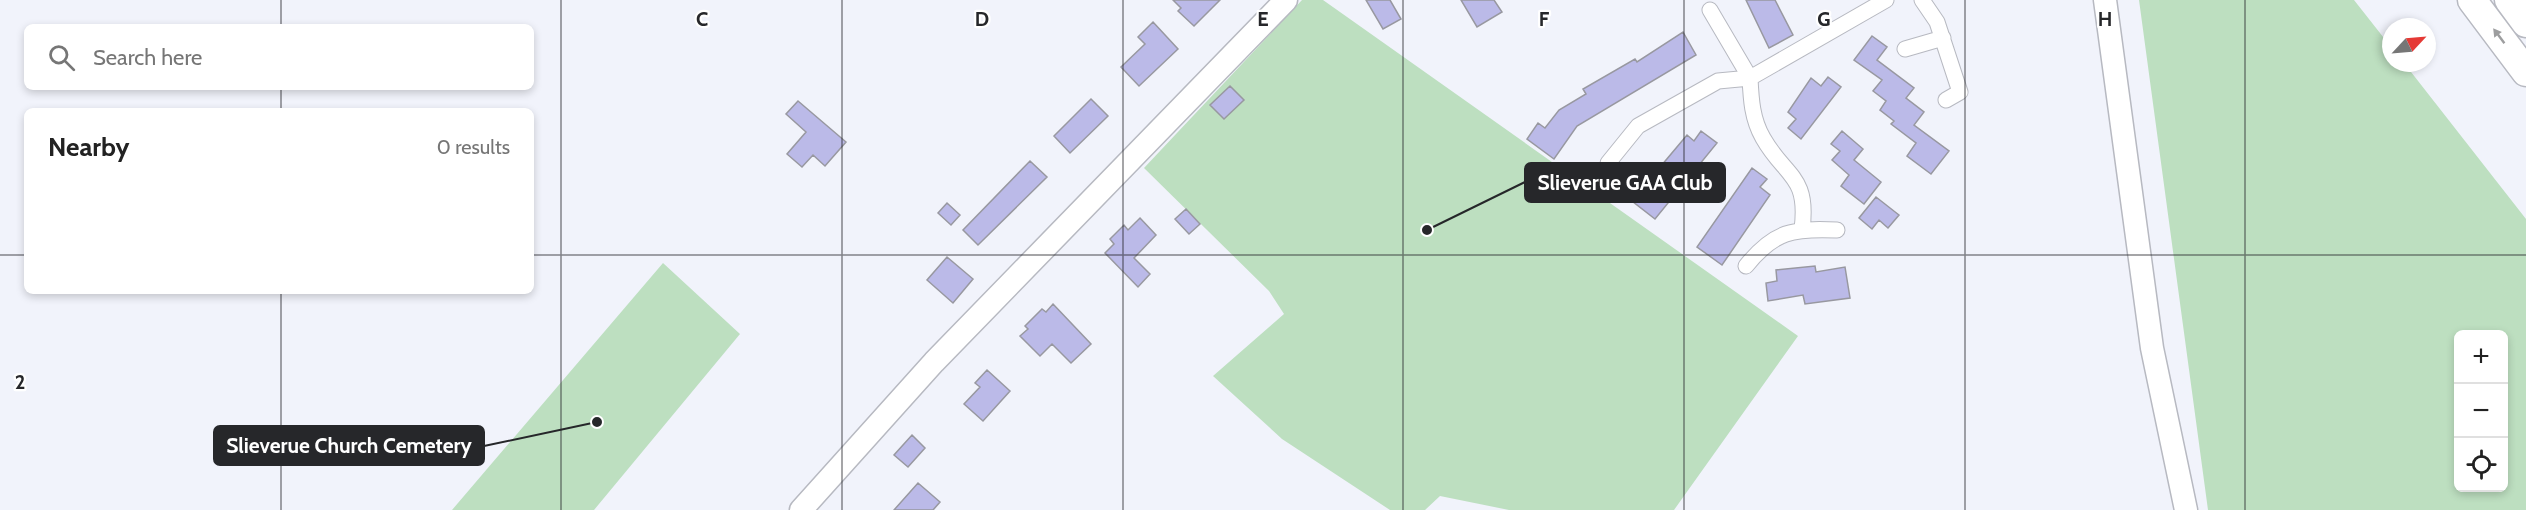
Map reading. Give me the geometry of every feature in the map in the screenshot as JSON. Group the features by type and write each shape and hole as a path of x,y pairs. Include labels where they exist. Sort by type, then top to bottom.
{"highway":[{"path":"2472,0 2526,72"},
{"path":"2509,0 2526,22"}],"street":[{"path":"801,510 934,362 1286,0"},
{"path":"1608,163 1638,126 1718,81 1750,78 1886,0"},
{"path":"1922,0 1929,7 1942,38 1960,92 1946,100"},
{"path":"2105,0 2152,348 2186,510"},
{"path":"1710,10 1750,78 1751,105 1762,137 1801,188 1805,209 1802,228"},
{"path":"1905,49 1942,38"},
{"path":"1746,266 1762,246 1780,236 1802,228 1837,230"}],"green space":[{"path":"1302,0 1323,0 1798,336 1674,510 1509,510 1440,496 1425,510 1390,510 1282,439 1213,376 1284,314 1269,291 1144,168"},
{"path":"2139,0 2354,0 2382,36 2382,72 2411,72 2526,219 2526,510 2208,510"},
{"path":"663,263 740,334 594,510 452,510"}],"building":[{"path":"1173,0 1220,0 1194,26 1178,11 1181,8"},
{"path":"1366,0 1390,0 1401,19 1383,29"},
{"path":"1461,0 1494,0 1502,12 1477,27"},
{"path":"1746,0 1775,0 1793,35 1769,48"},
{"path":"1153,22 1178,49 1139,86 1121,67 1145,44 1138,37"},
{"path":"1683,32 1696,55 1577,126 1554,159 1527,139 1538,123 1545,128 1559,110 1586,94 1583,89 1635,59 1637,62"},
{"path":"1872,36 1887,47 1877,60 1914,88 1906,98 1924,112 1914,125 1949,151 1931,174 1907,156 1916,143 1891,124 1894,121 1880,110 1886,101 1873,91 1882,80 1854,60"},
{"path":"1828,77 1841,87 1801,139 1788,128 1796,119 1788,112 1811,78 1821,86"},
{"path":"1230,86 1244,100 1224,119 1210,105"},
{"path":"1091,99 1108,116 1070,153 1054,136"},
{"path":"798,101 846,142 825,166 813,155 802,167 787,154 806,132 786,114"},
{"path":"1701,131 1717,143 1655,219 1632,201 1643,187 1650,193 1667,171 1661,166 1687,135 1694,141"},
{"path":"1842,131 1863,149 1854,160 1881,182 1864,204 1841,186 1849,175 1832,160 1840,151 1831,144"},
{"path":"1030,161 1047,177 978,245 963,230"},
{"path":"1752,168 1767,179 1760,187 1770,195 1722,265 1697,247"},
{"path":"1876,197 1899,215 1888,228 1879,220 1872,229 1859,218"},
{"path":"947,203 960,215 951,225 938,213"},
{"path":"1186,209 1200,224 1189,234 1175,219"},
{"path":"1140,218 1156,235 1134,258 1150,274 1138,287 1105,253 1114,244 1110,239 1124,225 1128,230"},
{"path":"947,257 973,279 953,303 927,280"},
{"path":"1815,266 1816,272 1845,267 1850,298 1805,304 1803,295 1768,301 1766,283 1777,281 1776,270"},
{"path":"1053,304 1091,344 1071,363 1052,344 1040,356 1020,336 1028,329 1025,326 1042,309 1046,312"},
{"path":"987,370 1010,391 983,421 964,404 980,387 975,383"},
{"path":"912,435 925,448 908,467 894,455"},
{"path":"918,483 940,502 933,510 894,510"}],"place":[{"name":"Slieverue GAA Club","path":"1427,230"},
{"name":"Slieverue Church Cemetery","path":"597,422"}]}
